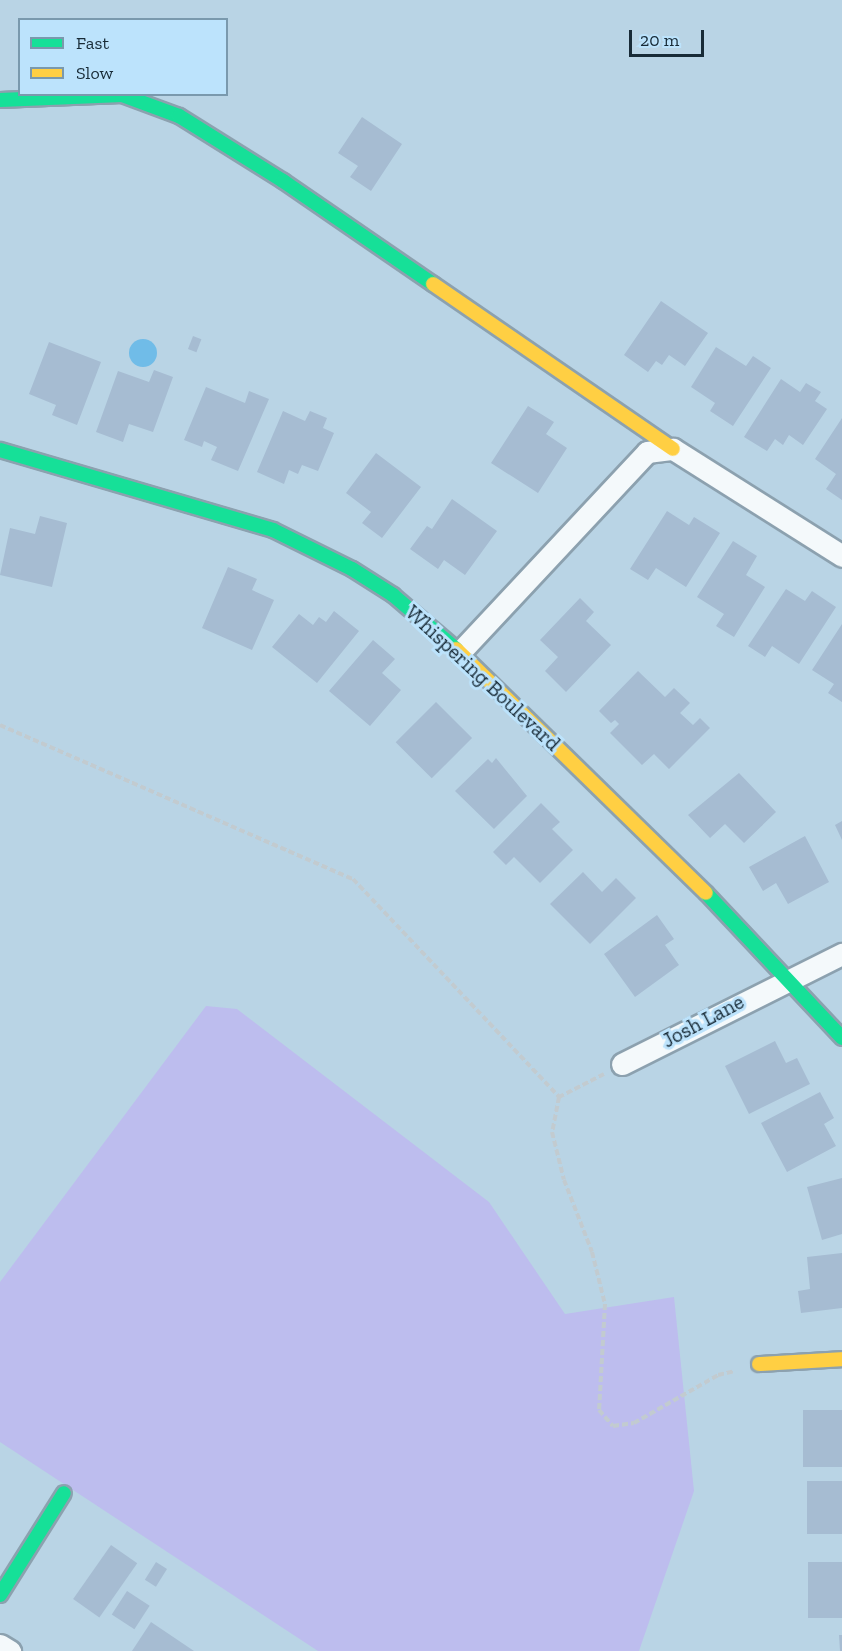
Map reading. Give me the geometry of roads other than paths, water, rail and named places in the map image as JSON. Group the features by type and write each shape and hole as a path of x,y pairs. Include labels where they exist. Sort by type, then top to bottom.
{"street":[{"path":"0,100 98,96"},
{"path":"125,96 179,116 283,181 674,449 842,556"},
{"path":"460,652 647,452 674,449"},
{"name":"Whispering Boulevard","path":"0,450 273,530 352,569 393,595 460,652 681,867 785,981 842,1038"},
{"name":"Josh Lane","path":"622,1064 842,954"},
{"path":"759,1364 842,1359"},
{"path":"0,1595 64,1493"},
{"path":"0,1645 10,1651"}]}
